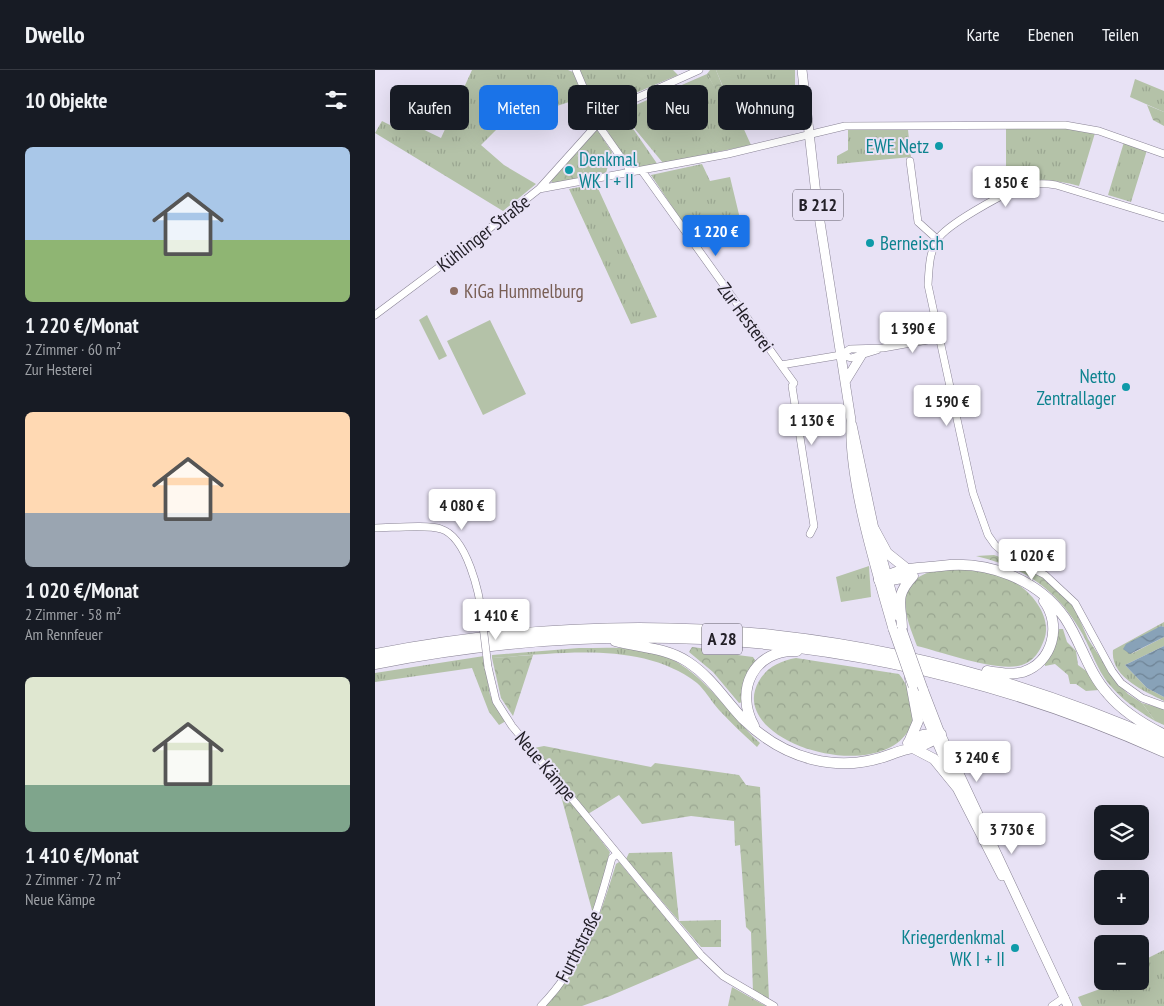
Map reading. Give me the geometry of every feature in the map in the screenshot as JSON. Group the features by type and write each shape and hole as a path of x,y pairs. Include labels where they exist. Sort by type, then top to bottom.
{"highway":[{"path":"875,529 887,553 910,572"},
{"path":"883,579 929,567 958,564 991,568 1029,585 1049,600 1065,619 1091,670 1108,695 1137,719 1164,735"},
{"path":"898,630 899,601 910,572"},
{"path":"959,668 971,666 988,671 1013,673 1034,666 1043,658 1053,637 1053,618 1049,608 1029,585"},
{"name":"A 28","path":"375,654 443,642 532,631 631,626 763,633 860,646 959,668 1082,707 1164,742"},
{"path":"603,637 621,643 655,647 687,661 715,685 742,717 757,731 785,750 827,763 857,763 896,752 937,735"},
{"name":"A 28","path":"375,664 471,647 603,637 720,639 841,654 949,676 1071,713 1164,752"},
{"path":"757,731 746,707 745,691 752,674 765,660 774,655 793,651 834,656 841,654"},
{"path":"911,683 917,704 918,721 911,745"},
{"path":"911,745 934,758 956,786"}],"main road":[{"name":"B 212","path":"802,70 809,136 851,420 875,529 883,579"},
{"path":"845,382 861,356"},
{"name":"B 212","path":"851,420 850,438 859,493 911,683 948,758"},
{"name":"B 212","path":"898,630 923,689 937,735"},
{"path":"948,758 956,786 988,850 1019,902"},
{"path":"948,758 1011,882 1067,1002"}],"street":[{"path":"576,70 582,85"},
{"path":"637,98 699,70"},
{"name":"Kühlinger Straße","path":"375,315 466,247 539,189 642,171 809,136 845,126 1065,125 1099,131 1164,154"},
{"path":"539,189 591,130"},
{"path":"603,130 632,173"},
{"path":"910,161 918,222 938,240"},
{"name":"Zur Hesterei","path":"642,171 794,383 792,386 814,526 810,534"},
{"path":"1164,218 1056,185 1040,183 1019,188 954,224 938,240 931,258 928,285 973,494 988,535 995,545 1008,556 1045,575 1075,602 1112,672 1121,684 1142,698 1164,706"},
{"path":"841,355 850,349 883,348 939,338"},
{"path":"841,355 851,358 883,348"},
{"name":"Zur Hesterei","path":"781,364 841,355"},
{"name":"Neue Kämpe","path":"375,528 434,528 450,533 462,550 478,589 491,686 503,712 617,854 710,965 723,976 774,1006"},
{"name":"Furthstraße","path":"541,1006 563,981 580,951 595,921 612,858 617,854"},
{"path":"1052,1006 1067,1002"}],"green space":[{"path":"472,70 568,70 573,72 578,85 568,85 568,102 558,106 558,85 479,85 479,130 496,130 481,145 504,165 536,184 503,211 375,133 382,121 390,125 390,130 425,130 441,138 445,130 469,130 469,85 465,85"},
{"path":"579,70 673,70 678,75 654,85 647,85 647,88 637,92 637,85 586,85"},
{"path":"710,70 716,70 722,85 718,85 718,94 707,74"},
{"path":"716,70 795,70 795,85 722,85"},
{"path":"707,74 718,93 718,130 744,130 751,145 663,163 636,130 637,104 647,100 647,130 708,130 708,85 682,85"},
{"path":"1135,79 1164,91 1164,112 1130,97"},
{"path":"1147,105 1164,112 1164,126 1153,120"},
{"path":"1006,128 1074,129 1095,133 1079,186 1060,182 1034,181 1006,188"},
{"path":"848,129 908,130 911,157 837,164 837,156 848,150"},
{"path":"597,130 612,152 606,173 586,177 576,152"},
{"path":"607,130 634,130 658,165 631,169"},
{"path":"1124,142 1147,150 1131,202 1108,195"},
{"path":"576,152 586,177 553,183 550,180"},
{"path":"702,164 710,181 730,177 742,227 693,238 651,175"},
{"path":"596,184 657,317 631,324 569,189"},
{"path":"427,315 447,356 439,360 419,320"},
{"path":"490,320 526,394 483,415 447,341"},
{"path":"994,555 1026,567 1046,579 1073,604 1088,639 1115,680 1128,694 1142,703 1155,721 1130,704 1108,683 1073,619 1051,593 1025,574 994,561 976,556"},
{"path":"869,566 871,597 841,602 836,577"},
{"path":"968,569 1002,576 1011,580 1036,601 1045,620 1046,630 1041,648 1030,661 1012,667 999,666 970,661 917,646 906,613 905,602 911,584 920,576 933,571"},
{"path":"1164,622 1164,627 1161,626 1131,654 1164,637 1164,646 1125,665 1147,688 1164,697 1164,701 1138,688 1123,675 1117,668 1113,650"},
{"path":"1059,629 1063,629 1067,642 1076,651 1078,665 1089,673 1099,690 1086,691 1076,684 1070,684 1068,675 1055,664 1045,666 1053,652"},
{"path":"692,647 753,657 758,665 743,702 739,703 713,672 689,652"},
{"path":"579,648 637,649 672,659 687,668 713,692 760,743 757,747 738,729 719,710 697,683 675,669 651,660 625,655 598,653 544,654 492,658 492,655"},
{"path":"533,655 513,716 501,698 492,658"},
{"path":"484,656 490,695 506,721 499,725 489,712 472,668 375,682 375,673"},
{"path":"796,658 899,674 909,692 913,708 910,728 893,746 868,754 839,755 810,750 783,738 763,722 754,703 762,676 779,663"},
{"path":"1142,703 1164,709 1164,725 1155,721"},
{"path":"544,746 651,767 655,763 739,775 746,785 760,787 769,1000 753,992 751,932 746,927 740,845 735,846 734,821 691,816 642,824 619,795 588,814 534,748"},
{"path":"565,794 610,852 593,914 561,796"},
{"path":"672,852 679,921 721,920 721,947 701,947 626,859 629,853"},
{"path":"619,862 699,958 582,1006 543,1006 570,973 589,940 616,864"},
{"path":"1164,950 1164,1006 1082,1006 1078,997 1097,990 1149,990 1149,958"},
{"path":"732,987 766,1006 728,1006"}],"water":[{"path":"1161,626 1164,627 1164,637 1130,654 1123,649 1126,644"},
{"path":"1164,646 1164,697 1147,688 1125,665"}],"place":[{"name":"EWE Netz","path":"939,146"},
{"name":"Denkmal WK I + II","path":"569,170"},
{"name":"Berneisch","path":"870,243"},
{"name":"KiGa Hummelburg","path":"454,291"},
{"name":"Netto Zentrallager","path":"1126,387"},
{"name":"Kriegerdenkmal WK I + II","path":"1015,948"}]}
